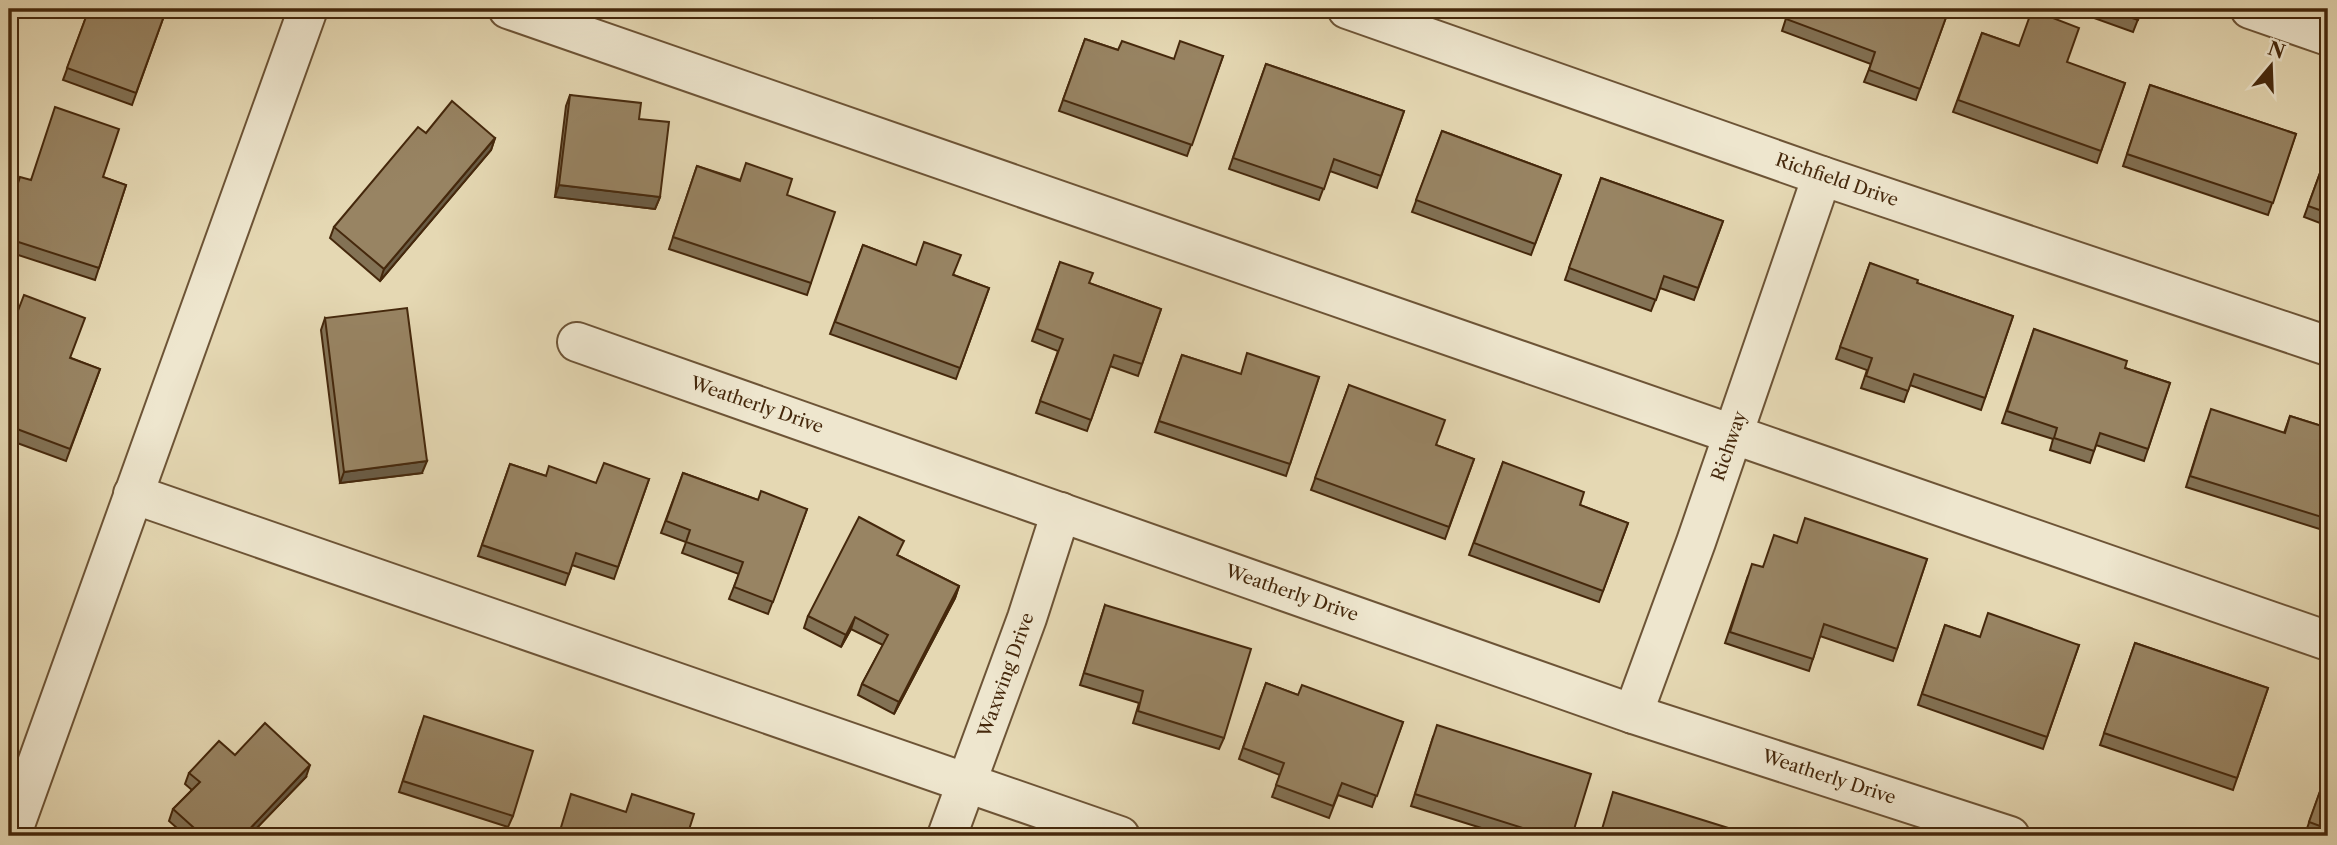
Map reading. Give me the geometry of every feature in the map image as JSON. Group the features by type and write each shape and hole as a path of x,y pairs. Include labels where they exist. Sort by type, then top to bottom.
{"street":[{"path":"10,836 308,9"},
{"path":"508,9 2328,641"},
{"name":"Richfield Drive","path":"1347,9 1822,176 2328,346"},
{"path":"2250,9 2328,36"},
{"name":"Richway","path":"1633,714 1734,434 1822,176"},
{"name":"Weatherly Drive","path":"577,342 1633,714 2010,836"},
{"path":"133,494 1120,836"},
{"name":"Waxwing Drive","path":"947,836 1027,618 1061,512"}],"building":[{"path":"89,9 153,9 165,13 136,93 67,68"},
{"path":"1789,9 1949,9 1920,89 1869,70 1875,52 1786,19"},
{"path":"2105,9 2142,9 2138,20"},
{"path":"2032,10 2079,28 2067,62 2125,83 2101,151 1958,100 1982,33 2019,46"},
{"path":"1085,39 1118,50 1122,41 1174,59 1180,41 1223,56 1192,145 1063,100"},
{"path":"1266,64 1404,111 1381,176 1334,159 1324,189 1233,158"},
{"path":"2150,85 2296,134 2273,203 2127,154"},
{"path":"570,95 641,103 639,119 669,122 660,197 559,185"},
{"path":"452,101 495,138 384,269 334,227 418,127 426,133"},
{"path":"55,107 119,129 103,177 126,185 99,268 9,239 9,210 20,177 31,180"},
{"path":"1442,131 1561,175 1535,244 1416,200"},
{"path":"2328,151 2328,213 2308,206"},
{"path":"746,163 792,179 787,195 835,212 811,283 673,237 697,166 740,181"},
{"path":"1601,178 1723,221 1698,288 1664,276 1656,300 1569,268"},
{"path":"924,242 961,255 953,275 989,288 960,368 835,322 863,245 916,265"},
{"path":"1060,262 1093,273 1089,283 1161,309 1142,364 1114,355 1091,420 1040,401 1063,339 1037,329"},
{"path":"1870,263 1918,280 1917,283 2013,316 1985,398 1914,374 1908,391 1866,376 1872,358 1840,347"},
{"path":"24,295 85,318 70,358 100,369 70,449 9,426 9,318 14,321"},
{"path":"407,308 427,461 344,472 325,318"},
{"path":"2034,329 2127,361 2125,368 2170,383 2148,449 2100,433 2094,451 2054,438 2057,428 2007,411"},
{"path":"1247,353 1319,377 1290,464 1159,421 1182,355 1241,374"},
{"path":"1349,385 1445,420 1436,445 1474,459 1449,527 1315,478"},
{"path":"2211,409 2285,433 2290,416 2328,428 2328,519 2190,476"},
{"path":"1503,462 1584,492 1580,505 1628,523 1603,591 1474,543"},
{"path":"604,463 649,479 618,567 576,553 569,574 482,545 510,464 546,476 549,466 596,483"},
{"path":"683,473 758,500 761,491 807,509 773,602 734,587 743,562 686,542 690,530 666,521"},
{"path":"859,517 904,541 897,555 959,586 899,702 862,684 888,635 855,617 846,635 808,616"},
{"path":"1805,518 1927,559 1897,649 1824,624 1813,659 1730,632 1752,564 1763,567 1774,535 1797,543"},
{"path":"1105,605 1251,649 1224,738 1138,711 1143,691 1084,673"},
{"path":"1988,613 2079,645 2047,737 1922,694 1945,625 1980,637"},
{"path":"2135,643 2268,688 2237,778 2104,733"},
{"path":"1266,683 1298,695 1302,685 1403,722 1377,796 1342,783 1333,806 1276,785 1284,763 1243,748"},
{"path":"424,716 533,751 513,816 403,781"},
{"path":"265,723 310,765 243,836 203,836 173,809 200,782 189,773 219,741 235,755"},
{"path":"1437,725 1591,774 1572,836 1548,836 1415,794"},
{"path":"2328,769 2328,829 2309,822"},
{"path":"1613,792 1754,836 1600,836"},
{"path":"571,794 626,812 632,794 694,814 687,836 568,836 559,834"}]}
